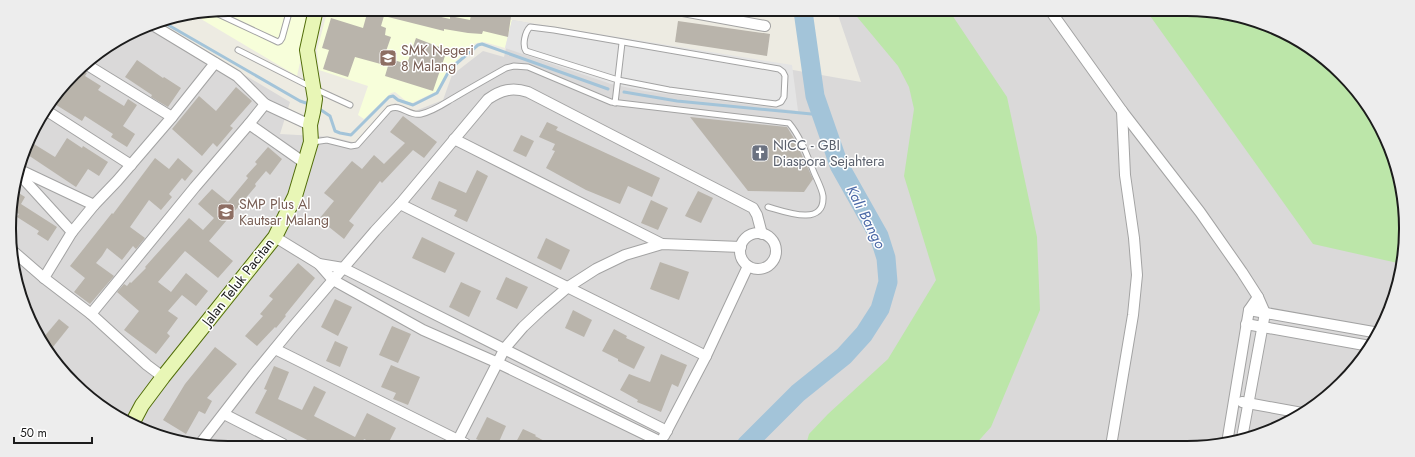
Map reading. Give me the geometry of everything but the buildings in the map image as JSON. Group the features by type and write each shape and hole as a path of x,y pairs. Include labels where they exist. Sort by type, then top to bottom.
{"street":[{"name":"Jalan Teluk Pacitan","path":"135,419 163,377 275,237 295,196 306,164 311,142 311,101 307,50 314,16"},
{"path":"710,16 765,26"},
{"path":"1055,16 1122,111 1200,212 1258,297 1265,313 1243,433"},
{"path":"157,28 237,76 265,104 310,125"},
{"path":"44,278 72,232 94,205 117,182 215,64"},
{"path":"90,67 172,117"},
{"path":"204,439 254,374 343,268 400,204 488,99 498,92 513,89 528,92 753,208 758,215 762,234"},
{"path":"91,314 265,104"},
{"path":"1112,441 1134,314 1137,275 1134,238 1125,175 1122,111"},
{"path":"50,113 131,164"},
{"path":"249,124 306,164"},
{"path":"454,139 662,244"},
{"path":"24,172 94,205"},
{"path":"22,177 72,232"},
{"path":"400,204 706,356"},
{"path":"762,234 769,236 774,242 776,255 773,262 768,266 762,269 754,269 743,261 741,247 749,236 762,234"},
{"path":"275,237 319,264 333,280 422,330 498,363 657,441"},
{"path":"461,441 505,348 523,327 568,287 596,269 625,255 662,244 741,247"},
{"path":"18,255 44,278 91,314 147,365 163,377"},
{"path":"319,264 343,268 505,348 666,431"},
{"path":"662,441 706,356 748,266"},
{"path":"1228,437 1246,324 1249,310 1258,297"},
{"path":"1249,310 1372,332"},
{"path":"1246,324 1364,345"},
{"path":"275,349 456,441"},
{"path":"1234,402 1248,403 1295,412"},
{"path":"224,414 277,441"}],"lane":[{"path":"223,16 278,42 282,38 288,16"},
{"path":"533,27 779,69 785,76 784,97 782,102 776,104 668,90 618,80 526,51 524,46 528,29 533,27"},
{"path":"615,103 622,43"},
{"path":"238,50 311,101 350,105"},
{"path":"311,142 327,140 351,146 357,145 389,109 399,107 413,114 433,110 506,68 514,66 528,67 604,100 615,103 789,124 793,128 806,152 822,193 822,202 815,213 804,216 768,207"}],"shaded area":[{"path":"215,16 310,16 297,76 200,18"},
{"name":"SMK Negeri 8 Malang","path":"326,16 491,16 512,20 505,48 484,42 476,43 449,67 437,91 412,103 406,101 395,92 391,93 364,119 358,115 368,86 319,70 317,50"},
{"path":"838,16 1200,16 1241,23 1268,32 1293,44 1305,52 1337,78 1355,99 1371,122 1383,147 1395,187 1399,215 1399,242 1392,283 1383,310 1371,335 1346,369 1327,388 1305,405 1293,413 1255,430 1228,437 1200,441 215,441 174,434 147,425 122,413 88,388 69,369 44,335 32,310 23,283 16,242 16,215 20,187 27,160 44,122 69,88 99,60 122,44 163,26 290,102 280,134 333,137 356,143 395,103 415,111 443,100 452,75 483,51 504,57 512,20 861,82"},
{"path":"512,20 792,65 798,111 644,91 611,84 505,48"}],"green space":[{"path":"856,16 953,16 1007,97 1037,237 1040,310 991,427 978,441 807,441 809,434 828,414 888,359 936,280 904,176 914,109 909,87 898,66"},
{"path":"1150,16 1200,16 1241,23 1268,32 1293,44 1327,69 1346,88 1363,110 1371,122 1383,147 1395,187 1399,215 1399,242 1396,263 1313,244"}],"waterway":[{"name":"Kali Bango","path":"750,441 798,393 844,356 864,334 880,309 888,282 886,258 879,236 839,165 815,96 804,16"},
{"path":"168,25 300,101 309,104"},
{"path":"318,108 330,116 335,131 351,135 389,97 393,96 398,100 413,105 437,93 450,69 478,45 482,44 608,89"},
{"path":"624,92 677,101 822,115"}],"place":[{"name":"SMK Negeri 8 Malang","path":"388,58"},
{"name":"NICC - GBI Diaspora Sejahtera","path":"760,153"},
{"name":"SMP Plus Al Kautsar Malang","path":"226,212"}]}
